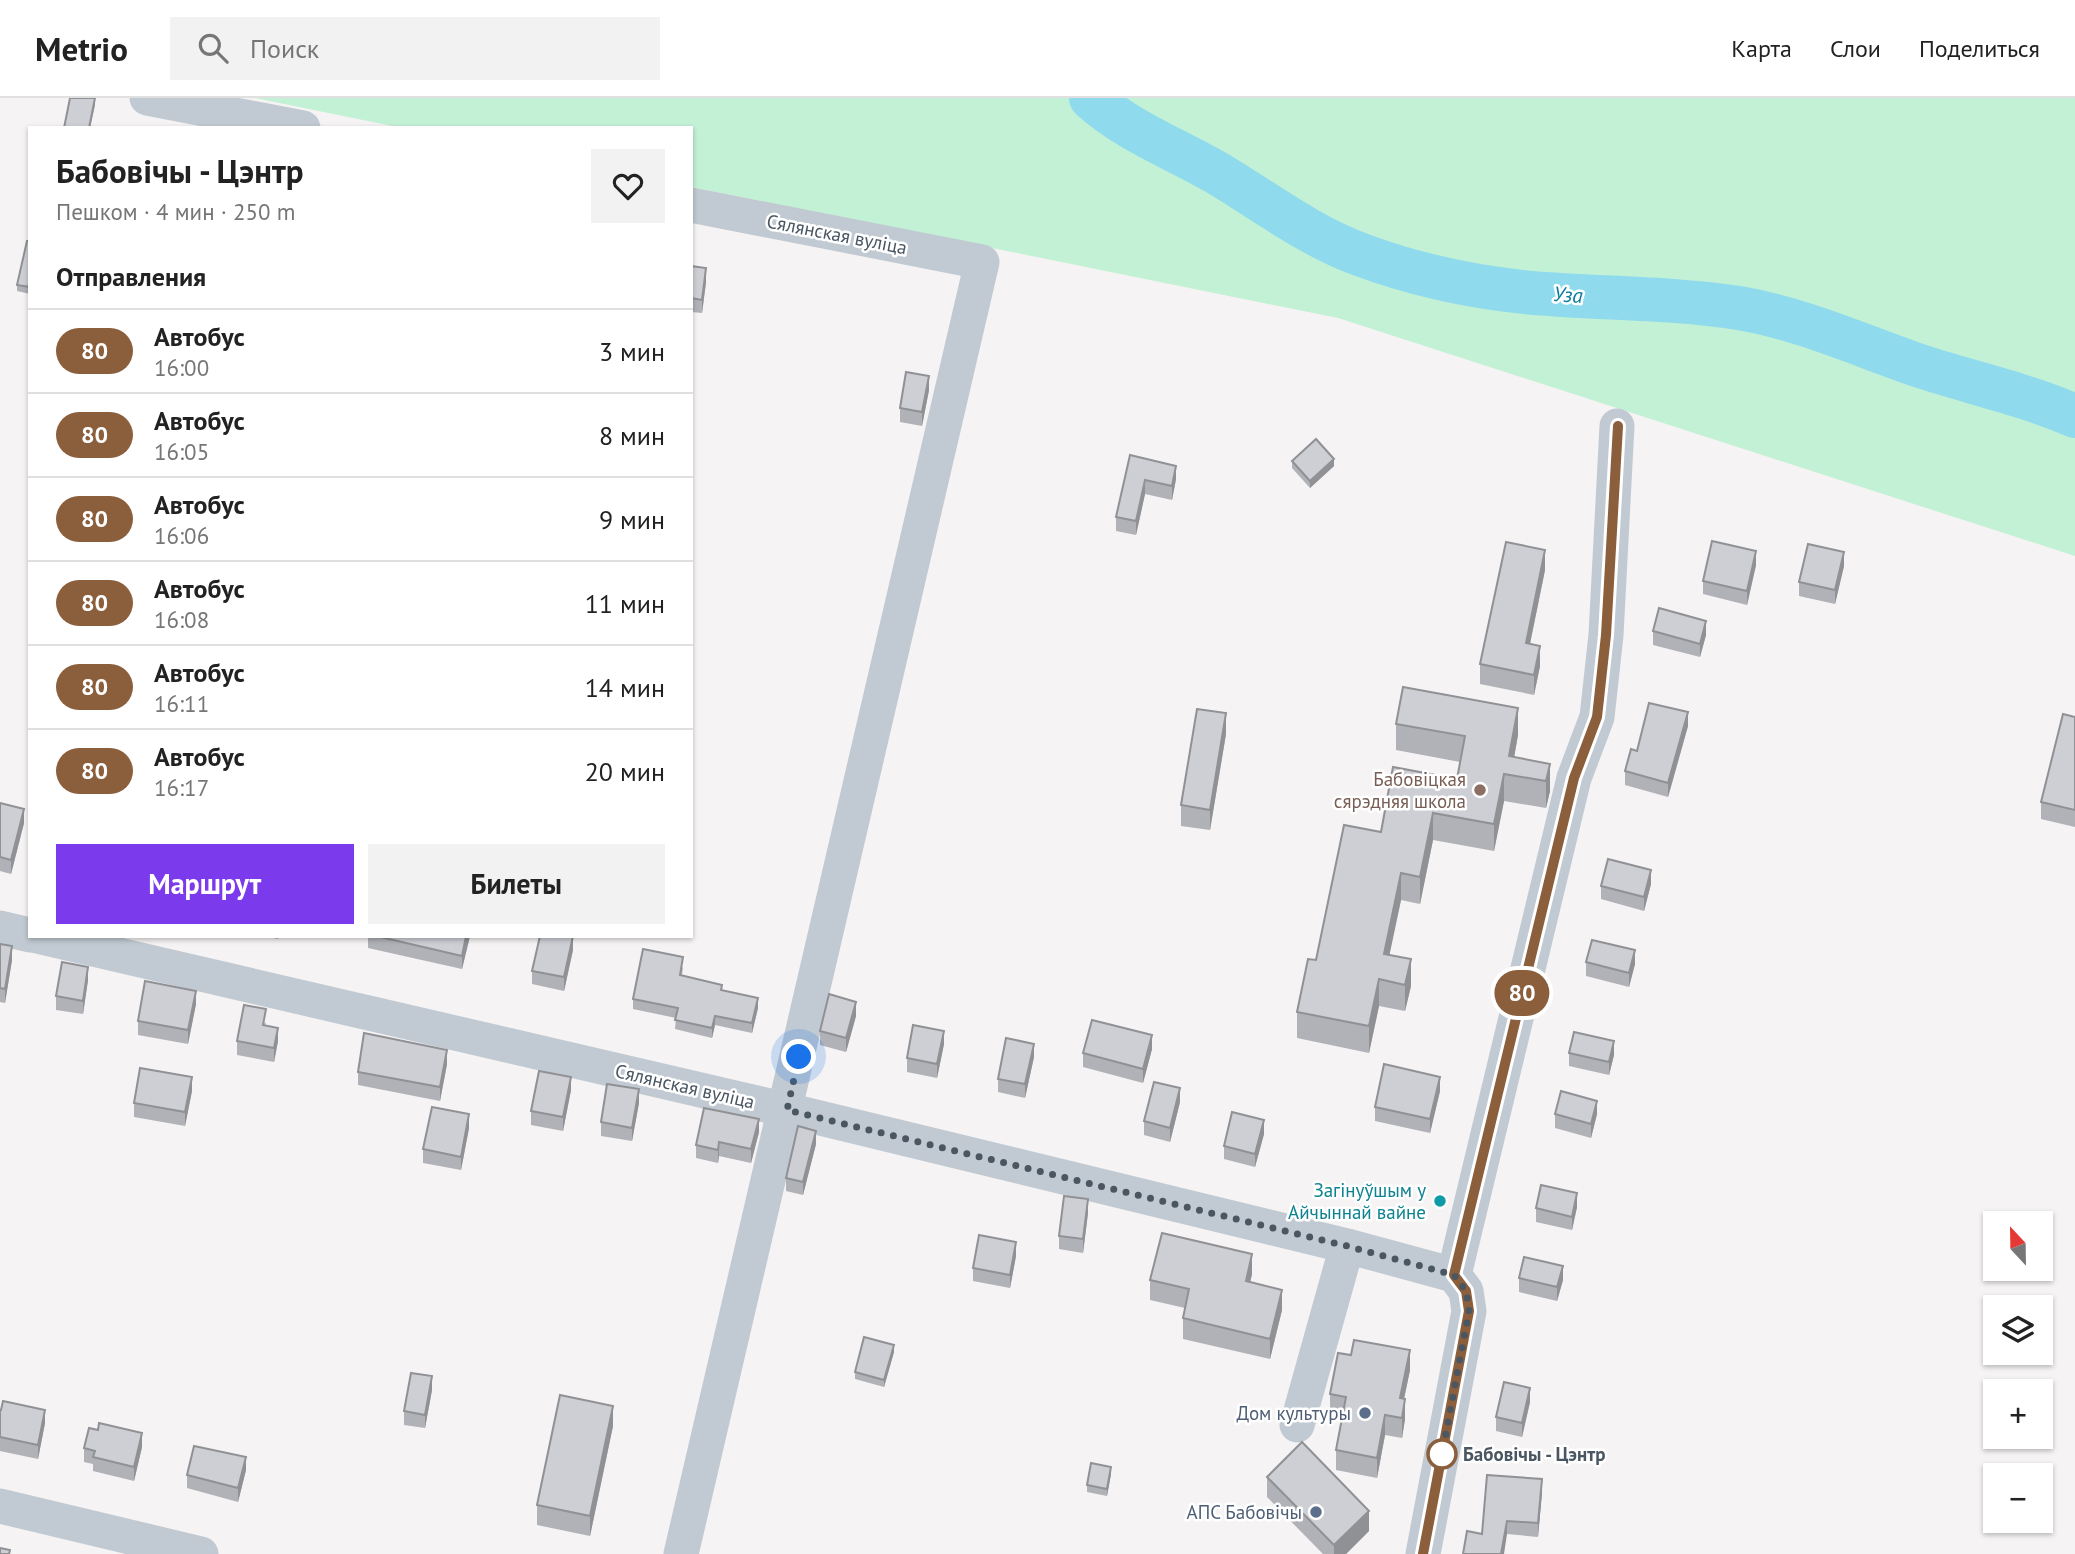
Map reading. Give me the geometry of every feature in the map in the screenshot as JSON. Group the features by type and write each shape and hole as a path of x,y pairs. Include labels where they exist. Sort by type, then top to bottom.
{"street":[{"path":"147,98 293,126"},
{"name":"Сялянская вуліца","path":"693,205 982,262 787,1110"},
{"path":"1423,1554 1469,1311 1466,1291 1454,1275 1574,778 1597,717 1606,635 1618,426"},
{"path":"0,928 28,934"},
{"name":"Сялянская вуліца","path":"46,938 787,1110 1347,1246 1454,1275"},
{"path":"681,1554 787,1110"},
{"path":"1297,1425 1347,1246"},
{"path":"0,1506 201,1554"}],"green space":[{"path":"255,98 1069,98 1099,126 1129,147 1354,271 1366,239 1233,165 1142,119 1115,98 2075,98 2075,556 1338,318 693,187 693,126 392,126"}],"building":[{"path":"70,98 95,98 89,126 64,126"},
{"path":"27,241 28,241 28,287 17,285"},
{"path":"693,266 706,268 702,300 693,298"},
{"path":"906,372 929,376 922,412 900,408"},
{"path":"1316,439 1334,459 1310,481 1292,461"},
{"path":"1130,455 1176,466 1172,486 1145,480 1136,521 1116,517"},
{"path":"1712,541 1756,551 1747,591 1703,581"},
{"path":"1506,542 1545,550 1526,643 1540,646 1534,675 1480,664"},
{"path":"1808,544 1844,552 1835,590 1799,582"},
{"path":"1659,608 1706,621 1700,644 1653,631"},
{"path":"1403,687 1518,708 1509,756 1550,764 1546,781 1504,774 1494,824 1433,813 1420,877 1401,873 1384,954 1411,959 1405,985 1379,979 1369,1026 1297,1012 1308,959 1316,960 1344,825 1381,832 1393,767 1457,779 1465,736 1396,724"},
{"path":"1649,703 1688,712 1668,783 1625,771 1631,749 1637,751"},
{"path":"1197,709 1226,713 1210,810 1181,805"},
{"path":"2063,714 2075,717 2075,810 2041,802"},
{"path":"0,803 24,809 11,860 0,857"},
{"path":"1608,859 1651,870 1644,897 1601,886"},
{"path":"385,938 466,938 462,956"},
{"path":"540,938 573,938 564,977 532,971"},
{"path":"1592,940 1635,950 1629,973 1586,962"},
{"path":"0,944 12,946 5,989 0,988"},
{"path":"643,949 683,957 680,975 722,985 721,990 758,998 752,1023 715,1016 712,1028 675,1020 678,1008 633,999"},
{"path":"62,962 88,967 83,1001 56,996"},
{"path":"145,981 196,991 188,1030 138,1021"},
{"path":"829,994 856,1002 846,1038 820,1031"},
{"path":"244,1005 266,1009 263,1025 278,1028 274,1048 237,1041"},
{"path":"1092,1020 1152,1035 1143,1069 1083,1053"},
{"path":"913,1025 944,1031 937,1064 907,1058"},
{"path":"1574,1032 1614,1041 1609,1062 1569,1053"},
{"path":"364,1033 447,1050 440,1087 358,1072"},
{"path":"1006,1038 1034,1044 1025,1084 998,1079"},
{"path":"1384,1064 1440,1077 1430,1119 1375,1107"},
{"path":"140,1068 192,1077 185,1112 134,1103"},
{"path":"539,1071 571,1077 563,1117 531,1111"},
{"path":"1154,1082 1180,1088 1170,1128 1144,1121"},
{"path":"607,1084 639,1089 632,1128 601,1122"},
{"path":"1561,1091 1597,1101 1591,1124 1555,1114"},
{"path":"432,1107 469,1114 461,1157 423,1149"},
{"path":"704,1108 759,1119 751,1149 719,1142 718,1150 696,1145"},
{"path":"1232,1112 1264,1120 1255,1154 1224,1146"},
{"path":"798,1126 816,1131 803,1182 786,1178"},
{"path":"1541,1185 1577,1193 1572,1217 1536,1208"},
{"path":"1064,1196 1088,1199 1083,1239 1059,1236"},
{"path":"1162,1233 1252,1254 1246,1281 1282,1290 1270,1339 1183,1318 1189,1289 1150,1280"},
{"path":"979,1235 1016,1242 1010,1275 973,1268"},
{"path":"1524,1257 1563,1266 1557,1287 1519,1278"},
{"path":"864,1337 894,1345 884,1380 855,1372"},
{"path":"1354,1340 1410,1350 1400,1398 1405,1399 1402,1418 1385,1415 1377,1458 1336,1450 1346,1397 1330,1394 1338,1353 1351,1355"},
{"path":"411,1373 432,1376 425,1415 404,1411"},
{"path":"1504,1382 1530,1388 1522,1423 1496,1417"},
{"path":"560,1395 613,1406 590,1516 537,1505"},
{"path":"3,1401 45,1410 38,1445 0,1437 0,1410"},
{"path":"99,1423 142,1433 134,1467 93,1457 95,1451 84,1448 89,1428 98,1430"},
{"path":"1302,1442 1369,1511 1334,1545 1267,1477"},
{"path":"194,1446 246,1457 238,1488 187,1475"},
{"path":"1091,1463 1111,1467 1107,1489 1087,1485"},
{"path":"1487,1475 1542,1479 1538,1523 1507,1521 1501,1554 1463,1554 1467,1531 1482,1534"},
{"path":"0,1548 10,1550 9,1554 0,1554"}],"waterway":[{"name":"Уза","path":"1091,98 1121,121 1217,173 1304,227 1340,246 1399,268 1460,283 1502,289 1685,302 1763,313 2075,416"}],"bus line":[{"name":"80","path":"1423,1554 1469,1311 1466,1291 1454,1275 1574,778 1597,717 1606,635 1618,426"}],"place":[{"name":"Бабовіцкая сярэдняя школа","path":"1480,790"},
{"name":"Загінуўшым у Айчыннай вайне","path":"1440,1201"},
{"name":"Дом культуры","path":"1365,1413"},
{"name":"Бабовічы - Цэнтр","path":"1442,1454"},
{"name":"АПС Бабовічы","path":"1316,1512"}],"route":[{"path":"799,1057 787,1110 1347,1246 1454,1275 1466,1291 1469,1311 1442,1454"}]}
